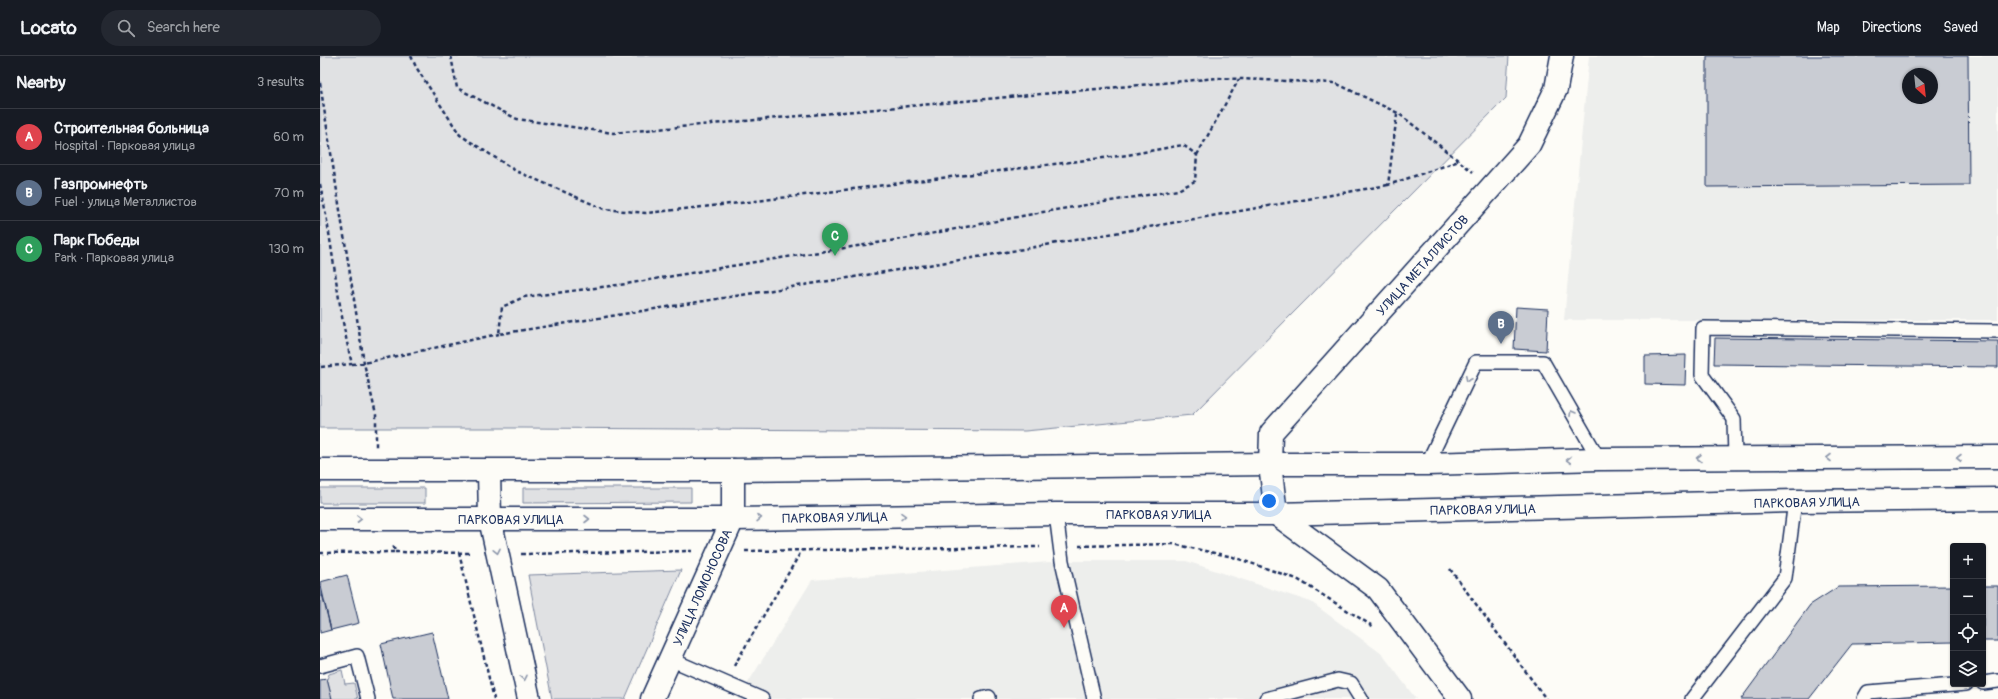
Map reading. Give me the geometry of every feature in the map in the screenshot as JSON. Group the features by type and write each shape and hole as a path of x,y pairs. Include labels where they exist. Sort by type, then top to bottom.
{"main road":[{"name":"УЛИЦА МЕТАЛЛИСТОВ","path":"1276,514 1270,464 1271,433 1529,145 1556,89 1562,56"},
{"path":"320,470 733,470 1270,464 1428,464 1599,459 1998,457"},
{"name":"УЛИЦА ЛОМОНОСОВА","path":"652,699 733,519 733,470"},
{"path":"489,471 490,519 529,699"},
{"name":"ПАРКОВАЯ УЛИЦА","path":"320,518 733,519 1056,514 1276,514 1795,501 1998,500"},
{"path":"1276,514 1378,589 1460,699"}],"lane":[{"path":"1735,458 1734,419 1702,375 1703,328 1998,331"},
{"path":"1428,464 1476,362 1543,362 1599,459"},
{"path":"1692,699 1785,578 1795,501"},
{"path":"1056,514 1060,546 1094,699"},
{"path":"320,666 358,656 368,699"},
{"path":"670,659 762,699"},
{"path":"1266,699 1338,680 1351,683 1361,699"},
{"path":"1986,683 1998,681"},
{"path":"1864,699 1868,692 1950,685"}],"path":[{"path":"411,56 416,67 460,135 516,171 604,209 646,213 740,203 1127,155 1183,145 1197,155"},
{"path":"451,56 457,88 517,119 613,133 1217,78 1335,83 1398,113 1492,187"},
{"path":"499,334 502,307 524,297 626,284 909,238 1043,212 1178,190 1195,181 1197,155 1239,79"},
{"path":"320,83 364,363 376,415"},
{"path":"1388,185 1398,113"},
{"path":"320,367 364,363 499,334 972,258 1388,185 1459,161"},
{"path":"320,184 330,230 346,340 352,364"},
{"path":"395,552 498,554 1173,544 1233,558 1297,579 1371,624 1376,630"},
{"path":"724,682 802,550"},
{"path":"459,553 494,699"},
{"path":"1450,569 1546,699"}],"shaded area":[{"path":"320,56 1509,56 1506,98 1192,415 1025,431 320,428"},
{"path":"1589,56 1998,56 1998,320 1564,320"},
{"path":"320,488 425,488 425,503 320,503"},
{"path":"523,488 691,488 691,502 523,503"},
{"path":"1062,561 1186,561 1311,602 1382,654 1416,699 738,699 812,580"},
{"path":"681,570 625,699 552,699 528,575"},
{"path":"342,670 345,684 354,683 358,699 332,699 327,679 329,674"}],"building":[{"path":"1707,56 1968,56 1969,185 1707,187"},
{"path":"1516,307 1548,309 1546,351 1514,349"},
{"path":"1715,338 1998,341 1998,367 1714,364"},
{"path":"1686,355 1685,385 1645,384 1645,356"},
{"path":"347,575 359,623 331,630 320,582"},
{"path":"320,586 331,630 320,633"},
{"path":"1950,586 1950,642 1852,644 1809,699 1741,699 1810,605 1838,587"},
{"path":"1986,586 1998,586 1998,641 1986,641"},
{"path":"432,632 448,699 393,699 381,644"},
{"path":"327,679 332,699 320,699 320,680"}],"place":[{"name":"Парк Победы","path":"835,256"},
{"name":"Газпромнефть","path":"1501,344"},
{"name":"Строительная больница","path":"1064,628"}]}
